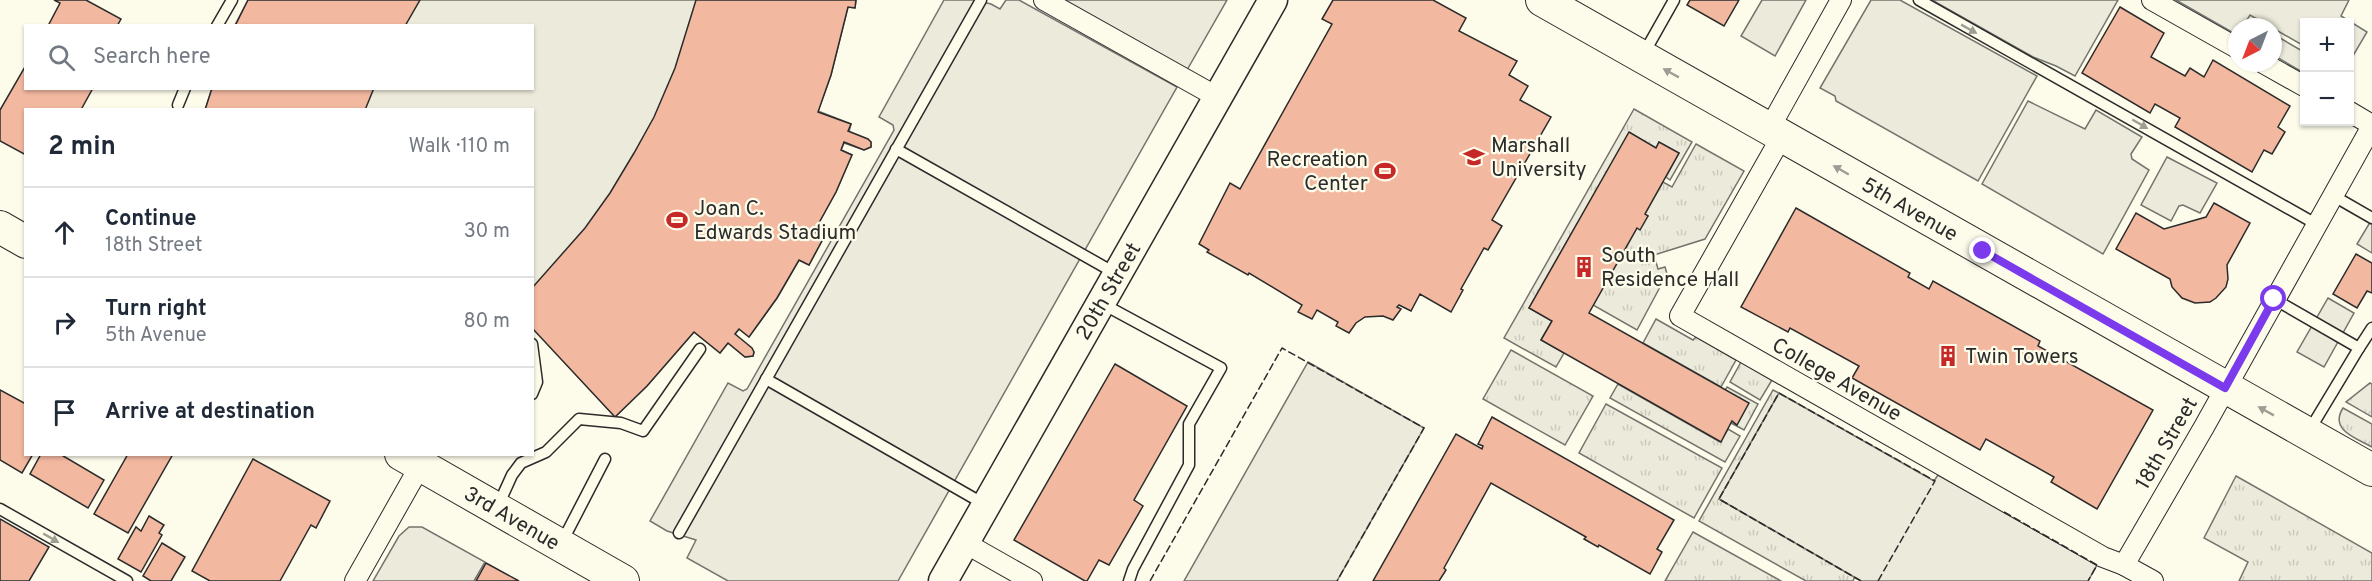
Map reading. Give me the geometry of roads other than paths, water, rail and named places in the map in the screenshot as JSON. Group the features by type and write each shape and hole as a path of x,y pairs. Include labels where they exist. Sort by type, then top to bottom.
{"main road":[{"name":"20th Street","path":"943,581 1273,0"},
{"name":"5th Avenue","path":"1542,0 2372,470"},
{"path":"0,227 24,241"},
{"name":"3rd Avenue","path":"411,460 623,581"}],"street":[{"path":"1044,0 1219,98"},
{"path":"1775,133 1841,0"},
{"path":"2152,0 2228,43"},
{"path":"2279,72 2300,84"},
{"path":"2354,115 2372,125"},
{"name":"18th Street","path":"2124,565 2372,125"},
{"name":"College Avenue","path":"1775,133 1680,316 2093,551 2152,581"},
{"path":"355,581 411,460"},
{"path":"965,543 1032,581"}],"lane":[{"path":"218,24 232,0"},
{"path":"679,533 981,0"},
{"path":"1642,57 1674,0"},
{"path":"1919,0 2316,224"},
{"path":"178,105 184,90"},
{"path":"896,149 1117,275"},
{"path":"2332,195 2372,218"},
{"path":"2274,299 2359,348"},
{"path":"1101,303 1221,368 1189,424 1189,465 1133,569 1129,581"},
{"path":"2308,434 2372,328"},
{"path":"534,455 546,452 579,419 621,423 644,431 700,349"},
{"path":"534,359 537,382 534,389"},
{"path":"766,379 986,505"},
{"path":"496,509 521,459"},
{"path":"560,545 605,459"},
{"path":"0,509 127,581"}],"place":[{"name":"Marshall University","path":"1474,157"},
{"name":"Recreation Center","path":"1385,171"},
{"name":"Joan C. Edwards Stadium","path":"677,220"},
{"name":"South Residence Hall","path":"1584,267"},
{"name":"Twin Towers","path":"1948,356"}]}
